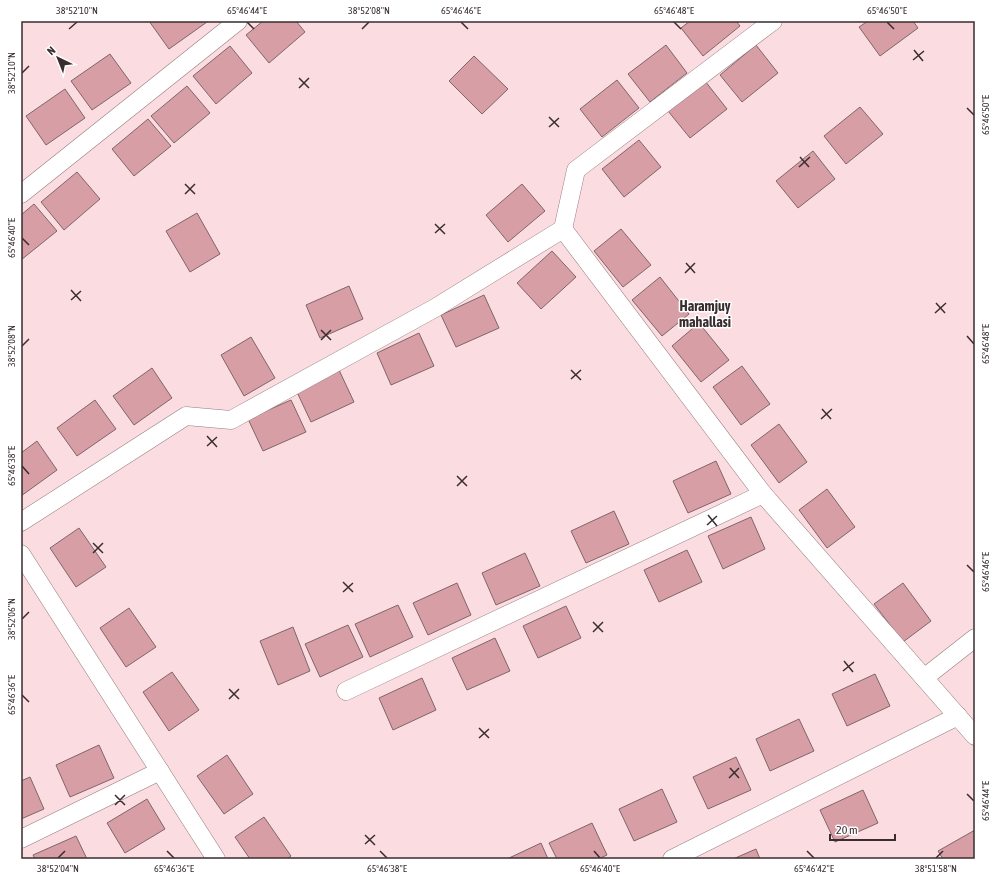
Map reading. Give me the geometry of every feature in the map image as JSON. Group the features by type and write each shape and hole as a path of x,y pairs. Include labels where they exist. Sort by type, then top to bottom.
{"street":[{"path":"21,194 238,21"},
{"path":"21,522 186,416 231,420 435,308 563,228 576,170 773,21"},
{"path":"563,228 763,494 975,736"},
{"path":"346,691 763,494"},
{"path":"21,554 216,859"},
{"path":"924,678 975,638"},
{"path":"672,859 958,716"},
{"path":"21,839 160,771"}],"building":[{"path":"149,21 207,21 207,22 169,49"},
{"path":"263,21 296,21 305,32 269,63 246,35"},
{"path":"690,21 736,21 740,26 703,56 681,28"},
{"path":"868,21 913,21 918,28 880,56 859,27"},
{"path":"666,45 687,73 650,102 628,74"},
{"path":"756,45 778,73 742,102 720,75"},
{"path":"230,46 252,73 216,104 193,76"},
{"path":"110,54 131,83 92,110 71,81"},
{"path":"474,56 508,89 482,114 449,81"},
{"path":"617,80 639,108 602,137 580,109"},
{"path":"705,81 727,109 690,138 668,111"},
{"path":"187,86 210,113 174,143 151,116"},
{"path":"65,89 85,118 46,145 26,116"},
{"path":"860,107 883,134 846,164 824,136"},
{"path":"148,119 171,146 134,176 112,149"},
{"path":"639,140 661,167 624,197 602,169"},
{"path":"813,151 835,179 798,208 776,181"},
{"path":"77,172 100,199 64,230 41,202"},
{"path":"522,184 545,211 508,242 486,215"},
{"path":"34,204 57,231 21,260 21,215"},
{"path":"197,213 220,254 190,272 166,231"},
{"path":"621,229 651,265 623,287 594,251"},
{"path":"552,251 576,277 541,309 517,283"},
{"path":"660,277 689,314 662,336 632,300"},
{"path":"349,286 363,319 320,338 306,305"},
{"path":"484,295 499,328 456,347 441,315"},
{"path":"699,323 729,360 701,382 672,346"},
{"path":"419,333 434,366 391,385 377,353"},
{"path":"251,337 275,378 244,396 221,355"},
{"path":"742,366 770,404 741,425 713,387"},
{"path":"152,368 172,398 134,425 113,396"},
{"path":"339,370 354,402 311,422 296,390"},
{"path":"95,400 116,429 77,456 57,428"},
{"path":"291,400 306,432 263,451 248,419"},
{"path":"779,424 807,462 779,483 751,445"},
{"path":"37,441 57,470 21,496 21,453"},
{"path":"716,461 731,494 688,513 673,481"},
{"path":"827,489 855,527 827,548 799,510"},
{"path":"614,511 629,544 586,563 571,531"},
{"path":"751,517 765,549 723,569 708,536"},
{"path":"79,528 106,567 76,587 50,548"},
{"path":"687,550 702,582 659,602 644,570"},
{"path":"525,553 540,586 496,605 482,573"},
{"path":"457,583 471,615 428,635 413,603"},
{"path":"903,583 931,621 903,642 874,604"},
{"path":"398,605 413,637 370,657 355,624"},
{"path":"566,606 581,638 538,658 523,626"},
{"path":"129,608 156,647 126,667 100,628"},
{"path":"348,625 363,657 320,677 305,644"},
{"path":"293,627 310,671 278,685 260,641"},
{"path":"495,638 510,671 467,690 452,658"},
{"path":"172,672 199,710 169,731 143,692"},
{"path":"875,674 890,706 847,726 832,694"},
{"path":"422,678 436,710 393,730 379,698"},
{"path":"799,719 814,751 770,771 756,739"},
{"path":"99,745 114,778 70,797 56,765"},
{"path":"227,755 253,794 224,814 197,776"},
{"path":"736,757 751,790 708,809 693,777"},
{"path":"30,777 44,809 21,819 21,781"},
{"path":"662,789 677,822 634,841 619,809"},
{"path":"863,790 878,823 835,842 820,810"},
{"path":"147,799 165,829 125,853 107,823"},
{"path":"264,817 291,856 287,859 250,859 235,837"},
{"path":"592,823 607,855 598,859 557,859 549,843"},
{"path":"975,830 975,859 943,859 938,851"},
{"path":"76,836 87,859 35,859 33,855"},
{"path":"541,843 548,859 507,859"},
{"path":"756,849 760,859 733,859"}],"district":[{"name":"Haramjuy mahallasi","path":"705,314"}]}
